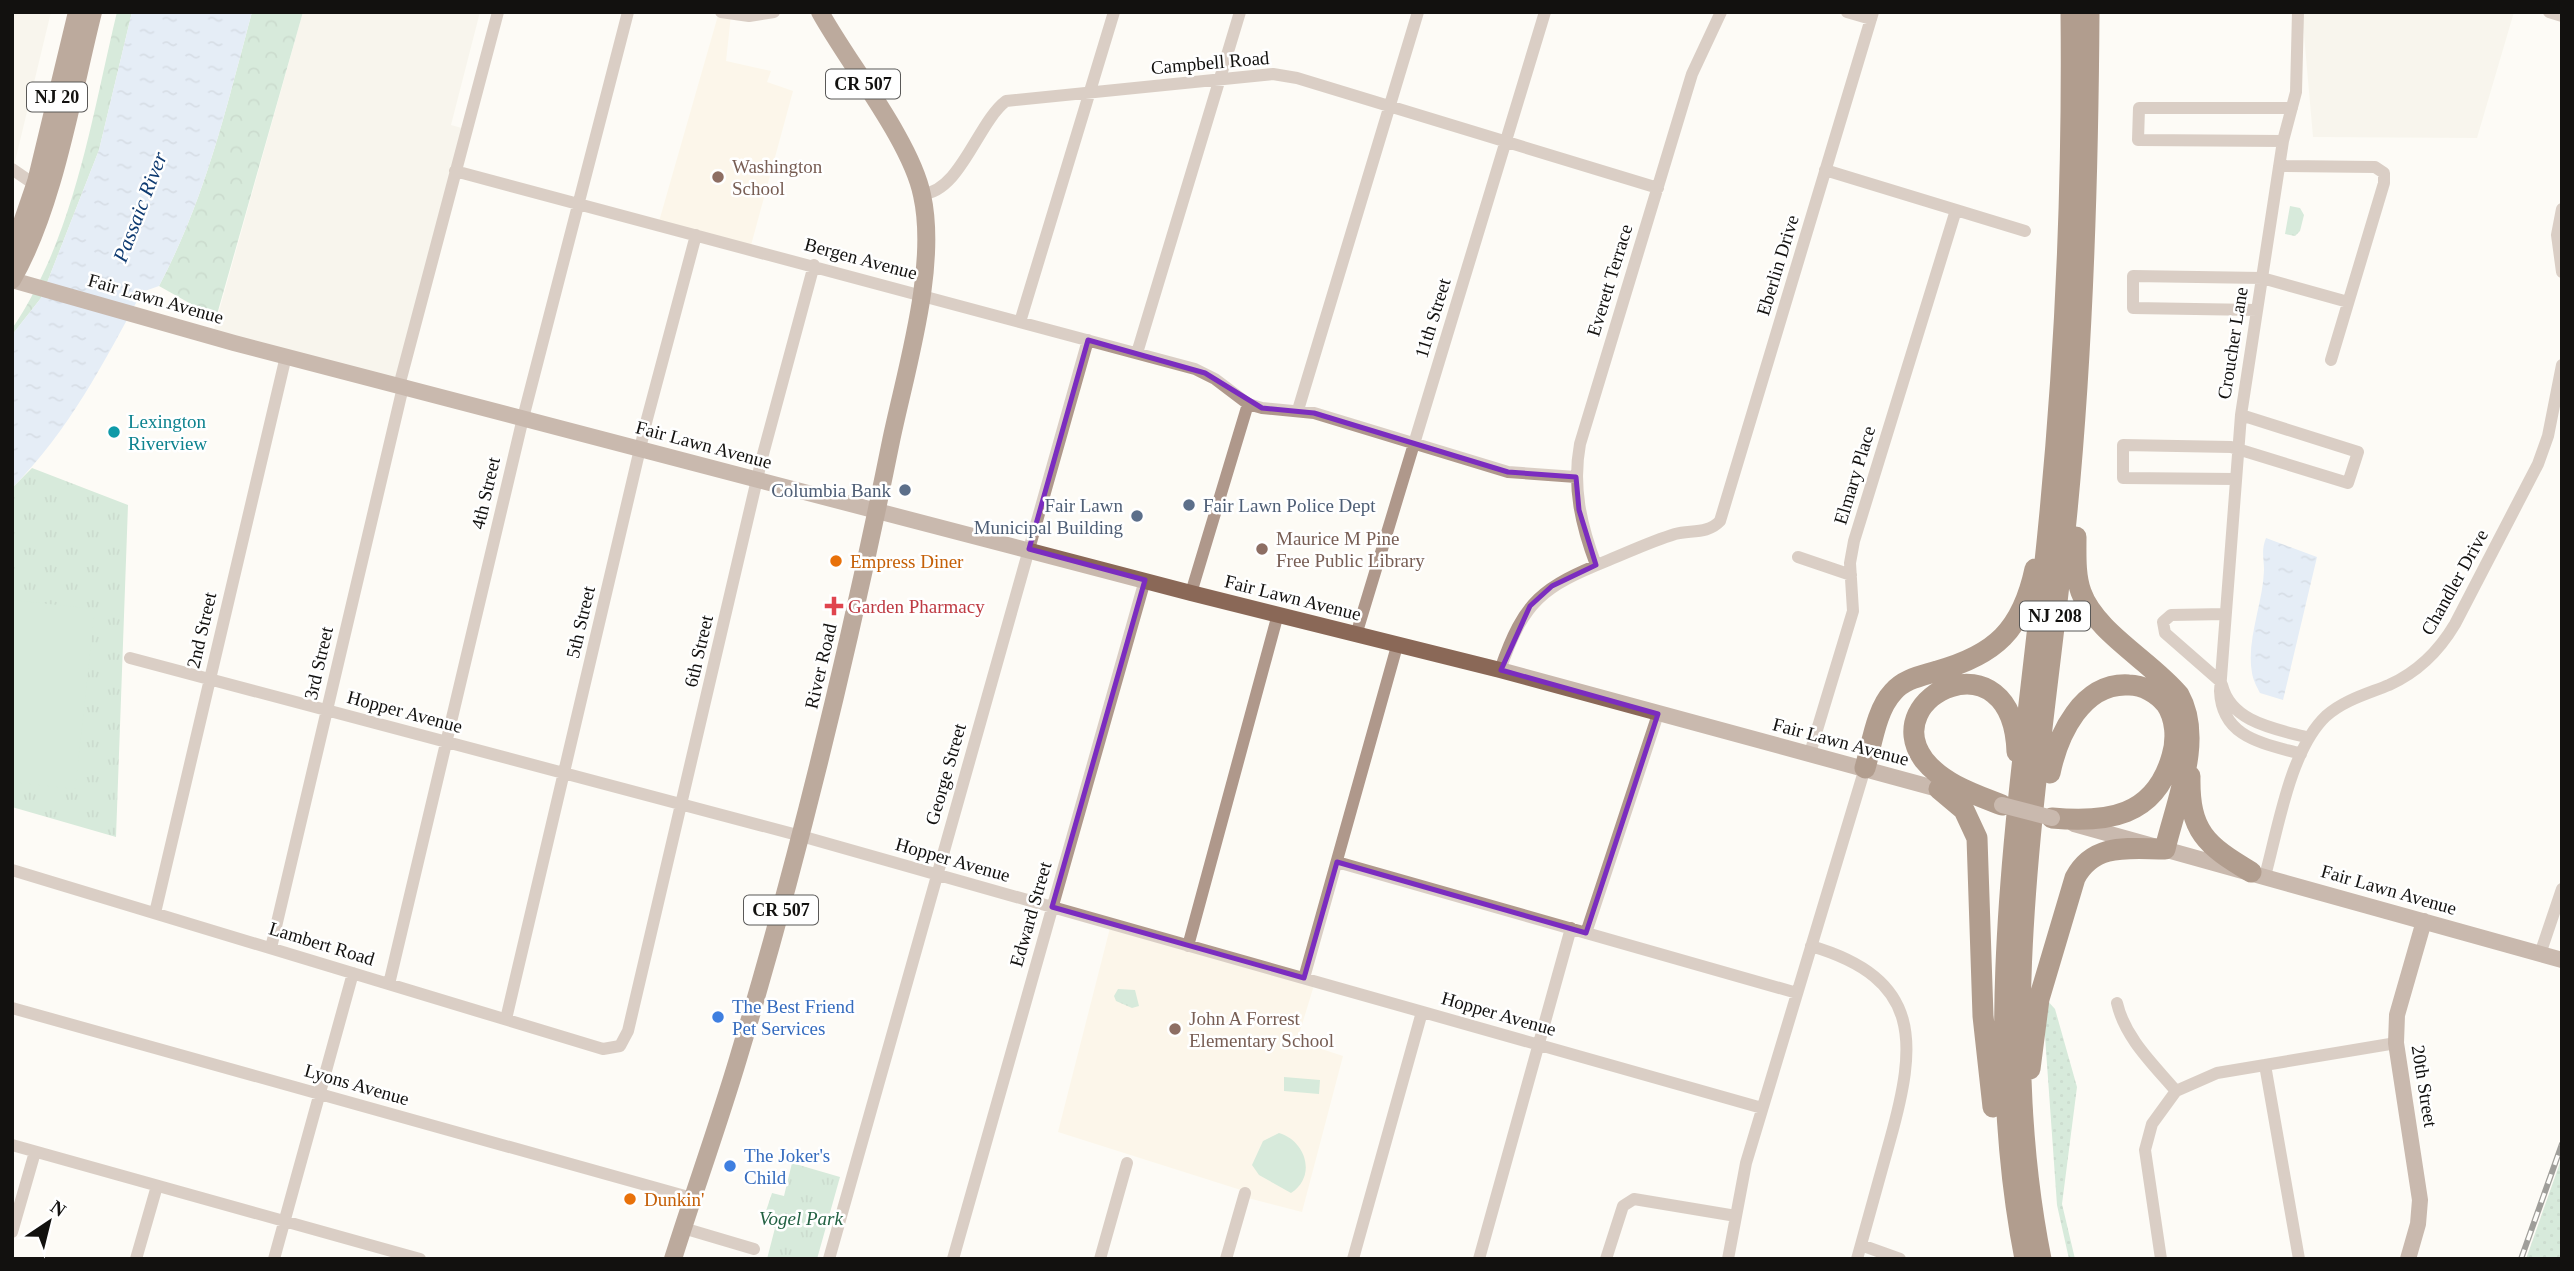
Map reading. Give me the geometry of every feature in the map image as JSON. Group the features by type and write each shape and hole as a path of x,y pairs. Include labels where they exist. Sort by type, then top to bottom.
{"highway":[{"name":"NJ 208","path":"2025,1259 2026,1221 2018,1064 2020,874 2054,457 2066,272 2071,12"},
{"name":"NJ 208","path":"2020,874 2066,520 2078,358 2088,148 2089,12"},
{"path":"2078,358 2076,565 2081,592 2104,626 2179,695 2186,707 2191,736 2190,796 2195,822 2210,846 2258,874"},
{"path":"1865,768 1882,709 1895,689 1915,678 1964,663 1986,653 2003,638 2017,618 2034,575 2054,457"},
{"path":"2002,805 1945,779 1924,759 1918,749 1915,737 1919,713 1932,695 1941,689 1964,682 1989,689 1998,696 2011,718 2017,757 2020,874"},
{"path":"2020,874 2053,758 2069,721 2091,697 2115,686 2137,685 2157,695 2171,714 2175,738 2169,764 2157,788 2136,808 2108,819 2052,818"},
{"path":"2026,1221 2034,1023 2052,950 2076,878 2086,861 2103,851 2165,849 2191,736"},
{"path":"1939,789 1969,817 1977,838 1985,1047 1999,1146 2026,1221"},
{"name":"NJ 208","path":"2026,1221 2041,1259"}],"main road":[{"name":"NJ 20","path":"12,252 36,182 77,12"},
{"name":"NJ 20","path":"15,281 37,227 93,12"},
{"name":"River Road","path":"673,1259 737,1064 801,836 877,510 926,254 922,194 903,148 820,12"},
{"name":"Fair Lawn Avenue","path":"15,281 286,356 758,480 1397,646 1500,670 1658,715 1810,753 2258,874 2562,960"},
{"name":"20th Street","path":"2408,1259 2418,1224 2420,1200 2396,1043 2398,1015 2424,921"}],"street":[{"name":"3rd Street","path":"271,948 401,386 498,12"},
{"name":"4th Street","path":"389,984 523,418 628,12"},
{"path":"721,12 748,16 774,12"},
{"path":"1020,322 1114,12"},
{"path":"1137,354 1240,12"},
{"path":"1298,410 1418,12"},
{"name":"11th Street","path":"1356,635 1545,12"},
{"name":"Everett Terrace","path":"1596,565 1579,510 1576,477 1584,429 1695,66 1721,12"},
{"path":"1847,12 1872,16"},
{"name":"Croucher Lane","path":"2298,12 2297,78 2283,141 2237,449 2221,682 2222,711 2233,729 2252,740 2301,754"},
{"path":"2549,12 2562,16"},
{"name":"Eberlin Drive","path":"1596,565 1676,534 1714,527 1720,521 1872,16"},
{"name":"Campbell Road","path":"922,194 932,194 947,182 1006,101 1285,75 1658,188"},
{"path":"2283,141 2138,140 2138,108 2292,108"},
{"path":"2279,166 2375,167 2384,173 2384,183 2330,360"},
{"path":"12,169 21,177 36,182 43,182 52,173"},
{"path":"1825,170 2025,231"},
{"name":"Bergen Avenue","path":"455,171 814,265 1205,373 1248,404"},
{"path":"2562,209 2557,235 2562,272"},
{"name":"Elmary Place","path":"1810,753 1853,611 1851,575 1854,541 1956,210"},
{"name":"5th Street","path":"506,1019 641,449 696,235"},
{"name":"6th Street","path":"620,1045 628,1031 758,480 814,265"},
{"path":"2257,310 2133,308 2133,276 2262,278 2348,302"},
{"name":"George Street","path":"829,1259 1088,340"},
{"name":"2nd Street","path":"155,913 286,356"},
{"name":"Chandler Drive","path":"2258,874 2309,738 2332,711 2403,678 2429,659 2448,637 2538,464 2548,436 2562,365"},
{"path":"1191,593 1248,404 1298,410 1508,471 1576,477"},
{"path":"2235,479 2123,478 2123,445 2224,446 2348,483 2358,452 2241,415"},
{"path":"1798,557 1851,575"},
{"path":"1500,670 1513,634 1530,606 1552,586 1596,565"},
{"name":"Edward Street","path":"953,1259 1145,580"},
{"path":"1188,946 1278,614"},
{"path":"2225,614 2171,615 2162,622 2165,633 2221,682 2227,699 2241,714 2261,724 2309,738"},
{"path":"1304,978 1397,646"},
{"name":"Hopper Avenue","path":"131,658 801,836 1762,1108"},
{"path":"1586,933 1658,715"},
{"path":"1728,1259 1735,1216 1762,1108 1865,768"},
{"path":"1337,862 1797,993"},
{"name":"Lambert Road","path":"12,870 603,1049 620,1045"},
{"path":"2540,954 2562,889"},
{"path":"1479,1259 1571,929"},
{"path":"1811,946 1850,959 1875,975 1894,997 1904,1024 1907,1056 1903,1090 1857,1259"},
{"path":"274,1259 353,973"},
{"path":"2117,1003 2120,1016 2133,1040 2176,1091"},
{"name":"Lyons Avenue","path":"12,1008 692,1198"},
{"path":"1353,1259 1422,1012"},
{"path":"2161,1259 2146,1150 2152,1124 2176,1091 2202,1077 2396,1043"},
{"path":"2265,1065 2299,1259"},
{"path":"12,1146 416,1258"},
{"path":"12,1232 35,1152"},
{"path":"1100,1259 1127,1163"},
{"path":"136,1259 157,1185"},
{"path":"1226,1259 1245,1193"},
{"path":"1606,1259 1621,1212 1628,1202 1640,1199 1735,1216"},
{"path":"682,1228 754,1249"},
{"path":"1861,1245 1900,1259"}],"highlighted area":[{"path":"1088,340 1205,373 1262,408 1314,413 1508,472 1576,477 1579,510 1596,565 1552,586 1530,606 1501,670 1658,714 1586,933 1337,862 1304,978 1052,907 1145,580 1029,549"}],"shaded area":[{"path":"12,12 51,12 12,174"},
{"path":"303,12 480,12 451,125 469,130 399,386 212,336"},
{"path":"719,12 731,15 726,61 771,71 767,82 793,91 750,249 658,225"},
{"path":"2302,12 2514,12 2477,138 2313,137"},
{"path":"1111,924 1315,982 1297,1041 1343,1056 1302,1212 1244,1197 1244,1191 1058,1132"}],"green space":[{"path":"117,12 132,12 99,150 41,298 12,335 12,329 34,293 66,216 89,135"},
{"path":"252,12 303,12 216,318 159,286 202,186 224,118"},
{"path":"2290,206 2300,208 2304,215 2300,231 2295,236 2285,234"},
{"path":"32,468 128,505 116,837 12,807 12,488"},
{"path":"12,600 95,609 75,789 12,782"},
{"path":"1118,989 1135,990 1139,1006 1132,1008 1116,1001 1114,996"},
{"path":"2045,998 2055,1009 2077,1087 2062,1204 2075,1259 2069,1259 2057,1205 2044,1022"},
{"path":"1284,1077 1320,1080 1319,1094 1284,1091"},
{"path":"1279,1133 1296,1143 1305,1160 1304,1178 1291,1193 1259,1175 1252,1165 1263,1141"},
{"path":"2562,1157 2562,1259 2526,1259"},
{"name":"Vogel Park","path":"792,1163 840,1177 817,1259 767,1259 775,1228 762,1223 772,1193 784,1196"}],"water":[{"name":"Passaic River","path":"132,12 252,12 224,118 202,186 159,286 142,292 84,395 51,443 12,488 12,335 41,298 99,150"},
{"path":"2266,538 2317,557 2283,700 2260,693 2252,673 2251,648 2263,583 2263,550"}],"railway":[{"path":"2521,1259 2562,1144"}],"place":[{"name":"Washington School","path":"718,177"},
{"name":"Lexington Riverview","path":"114,432"},
{"name":"Columbia Bank","path":"905,490"},
{"name":"Fair Lawn Police Dept","path":"1189,505"},
{"name":"Fair Lawn Municipal Building","path":"1137,516"},
{"name":"Maurice M Pine Free Public Library","path":"1262,549"},
{"name":"Empress Diner","path":"836,561"},
{"name":"Garden Pharmacy","path":"834,606"},
{"name":"The Best Friend Pet Services","path":"718,1017"},
{"name":"John A Forrest Elementary School","path":"1175,1029"},
{"name":"The Joker's Child","path":"730,1166"},
{"name":"Dunkin'","path":"630,1199"}]}
